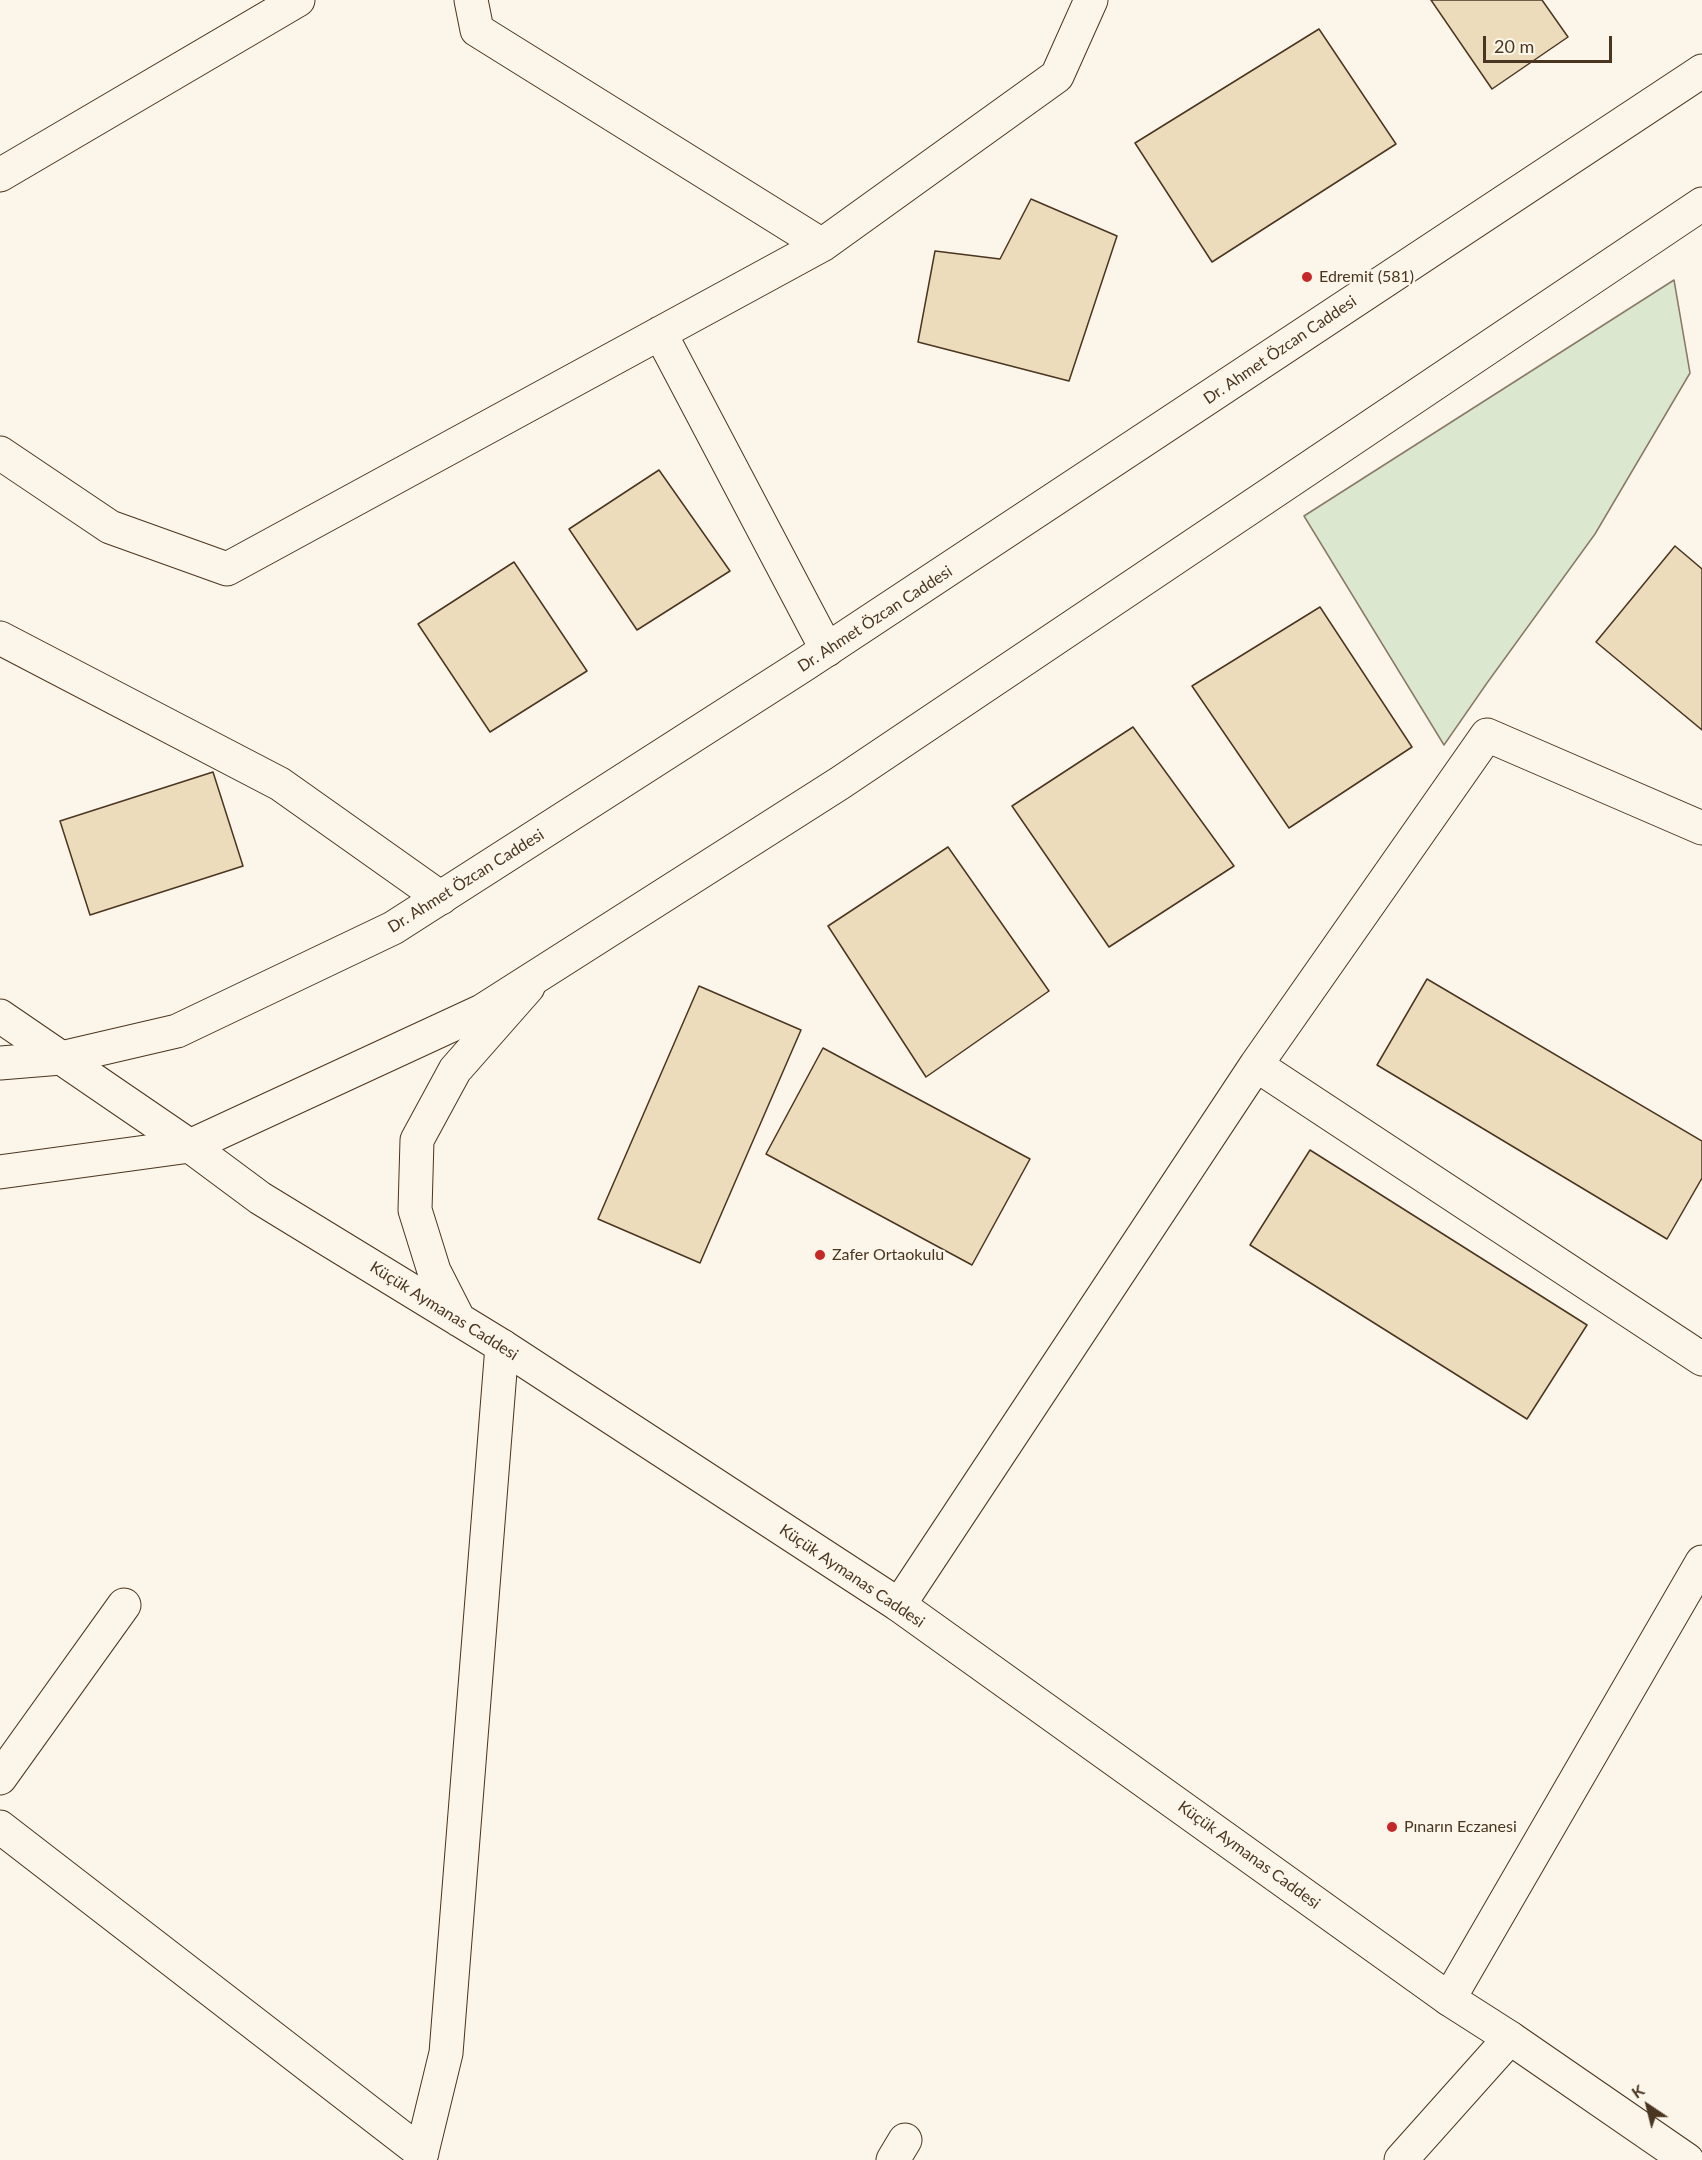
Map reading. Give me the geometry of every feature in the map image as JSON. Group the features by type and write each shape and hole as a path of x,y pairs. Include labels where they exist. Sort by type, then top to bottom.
{"street":[{"path":"4,168 298,0"},
{"path":"471,0 477,30 822,244"},
{"path":"0,453 110,527 228,569 822,244 1058,76 1091,0"},
{"name":"Dr. Ahmet Özcan Caddesi","path":"0,1063 61,1058 177,1031 393,928 827,650 1702,71"},
{"path":"0,1172 190,1146 483,1011 840,783 1702,204"},
{"path":"660,333 827,650"},
{"path":"0,638 280,784 441,898"},
{"path":"899,1605 1256,1065 1487,735 1702,828"},
{"path":"459,1320 434,1271 416,1210 417,1140 454,1070 538,975"},
{"name":"Küçük Aymanas Caddesi","path":"0,1016 190,1146 260,1198 502,1346 899,1605 1449,1999 1510,2038 1670,2155"},
{"path":"1256,1065 1702,1359"},
{"path":"0,1827 421,2156 446,2053 502,1346"},
{"path":"1449,1999 1702,1562"},
{"path":"0,1778 124,1605"},
{"path":"1401,2160 1510,2038"}],"green space":[{"path":"1674,280 1690,373 1595,534 1444,745 1304,516"}],"building":[{"path":"1431,0 1542,0 1568,37 1492,89"},
{"path":"1319,29 1396,144 1212,262 1135,143"},
{"path":"1031,199 1117,236 1069,381 918,342 935,251 1000,259"},
{"path":"659,470 730,571 637,630 569,529"},
{"path":"1675,546 1702,569 1702,730 1596,642"},
{"path":"514,562 587,671 490,732 418,624"},
{"path":"1320,607 1412,747 1289,828 1192,686"},
{"path":"1133,727 1234,866 1109,947 1012,806"},
{"path":"213,772 243,866 90,915 60,821"},
{"path":"948,847 1049,991 926,1077 828,926"},
{"path":"1427,979 1702,1141 1702,1178 1667,1239 1377,1065"},
{"path":"699,986 801,1030 700,1263 598,1219"},
{"path":"823,1048 1030,1159 972,1265 766,1154"},
{"path":"1310,1150 1587,1325 1527,1419 1250,1245"}],"place":[{"name":"Edremit (581)","path":"1307,277"},
{"name":"Zafer Ortaokulu","path":"820,1255"},
{"name":"Pınarın Eczanesi","path":"1392,1827"}]}
